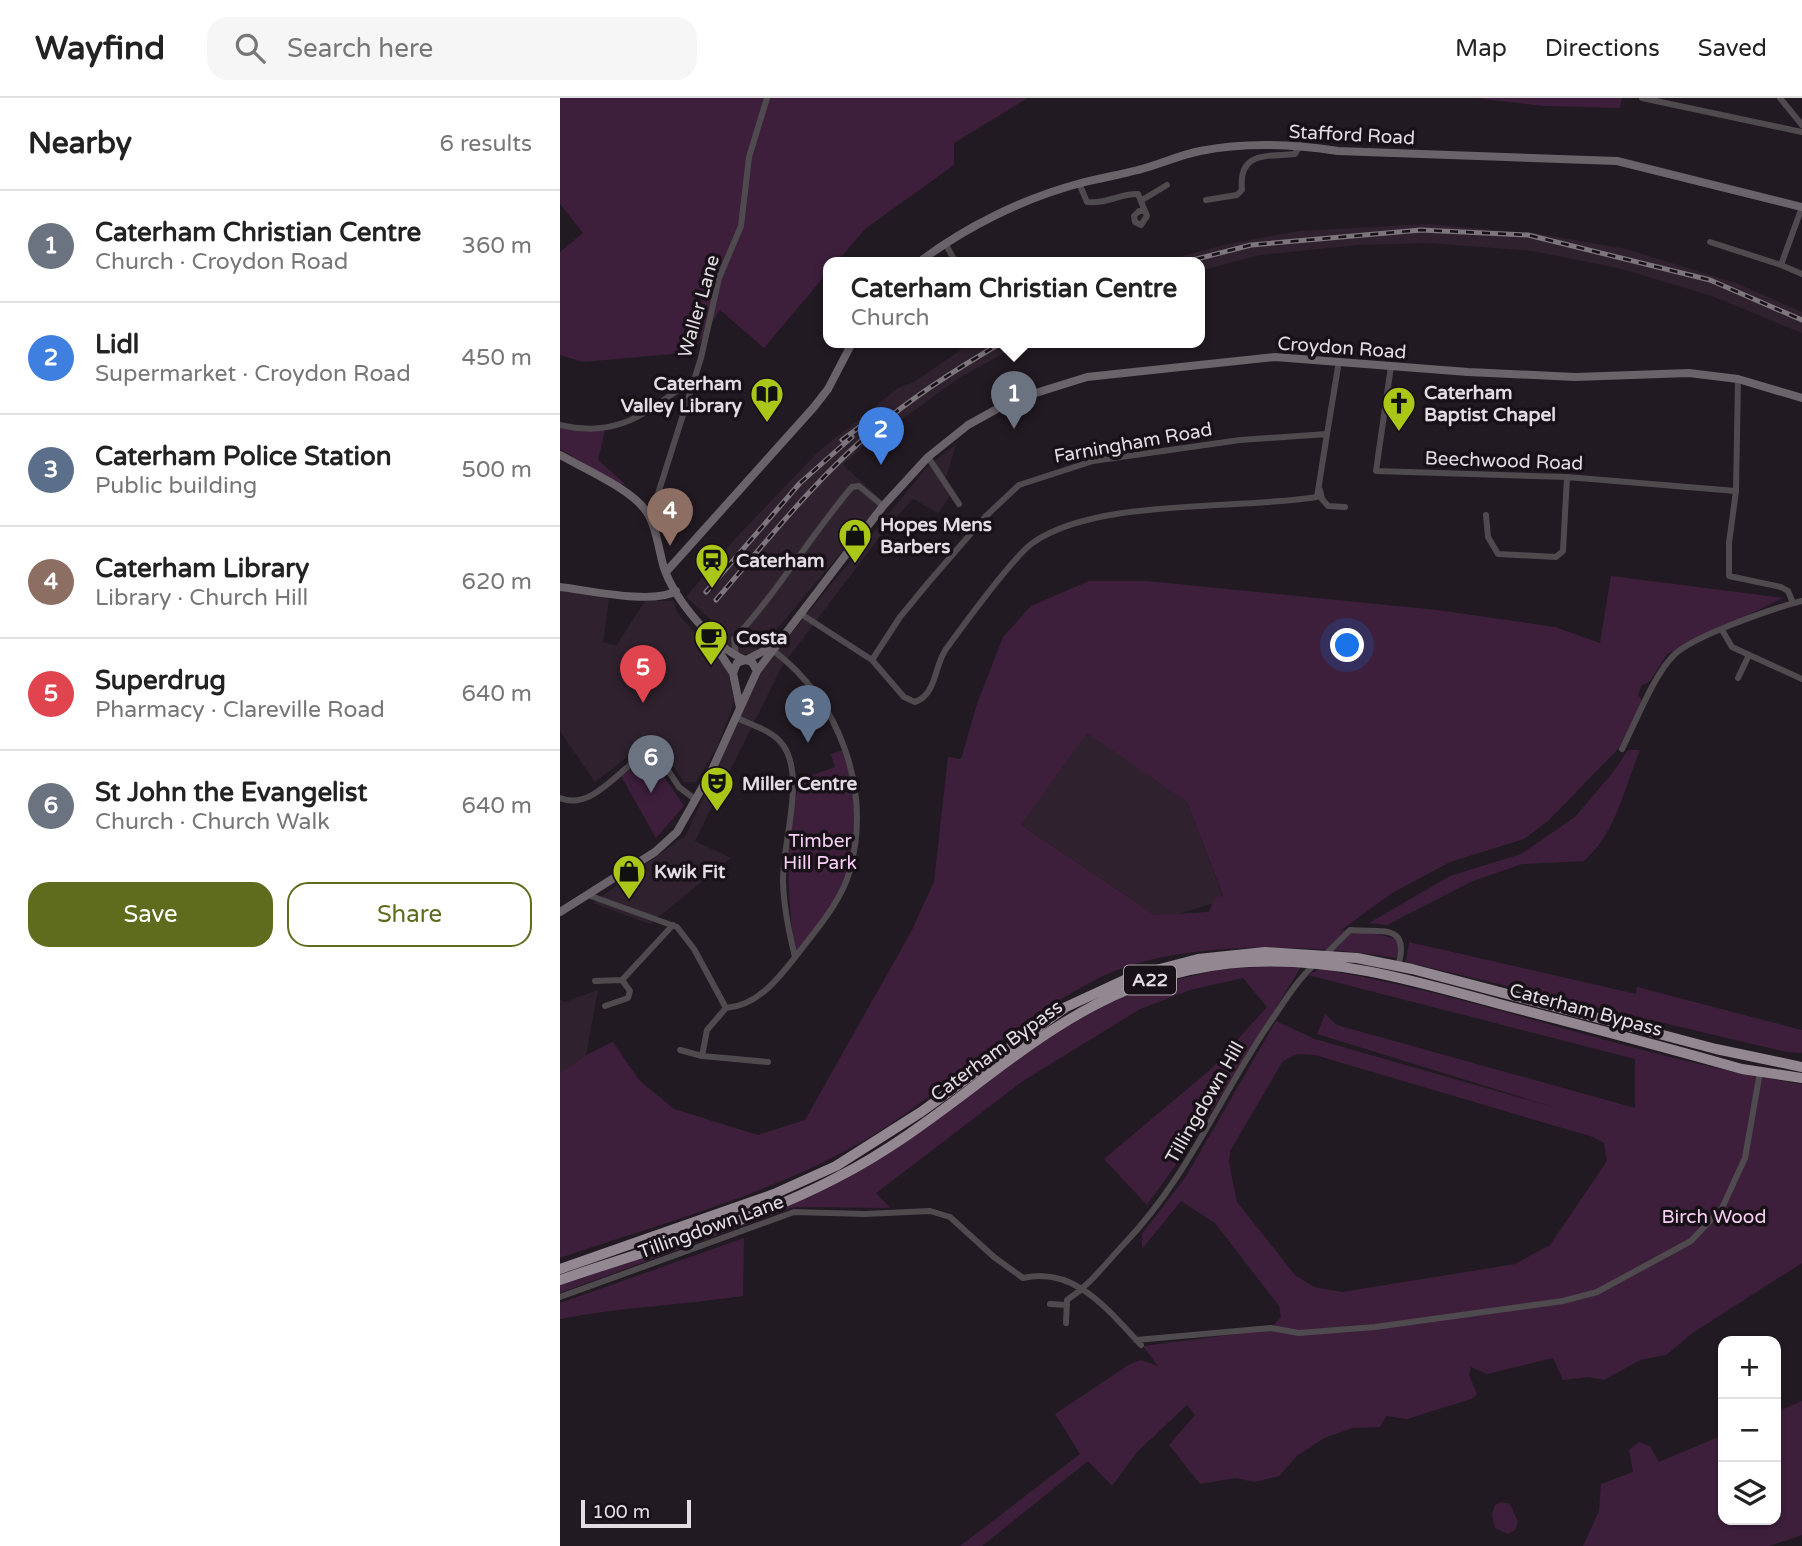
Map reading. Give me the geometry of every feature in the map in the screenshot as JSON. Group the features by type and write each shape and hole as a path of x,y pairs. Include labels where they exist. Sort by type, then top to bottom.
{"highway":[{"name":"Caterham Bypass","path":"560,1269 774,1194 836,1166 910,1120 1066,1007 1133,976 1198,959 1265,952 1332,954 1398,966 1716,1049 1802,1067"},
{"name":"Caterham Bypass","path":"560,1280 741,1218 838,1178 921,1126 1032,1041 1068,1017 1125,989 1207,967 1278,962 1363,969 1760,1072 1802,1078"}],"main road":[{"name":"Stafford Road","path":"926,257 945,243 1030,201 1079,183 1139,170 1199,151 1300,145 1338,151 1617,161 1802,207"},
{"path":"666,572 814,407 828,389 849,348"},
{"name":"Croydon Road","path":"560,912 655,852 677,832 696,800 756,676 883,506 928,457 990,412 1013,400 1065,382 1237,359 1289,357 1575,377 1666,373 1738,379 1802,398"},
{"path":"560,455 628,494 647,512 666,572 676,591 706,630 734,676 746,684 756,676 752,662 742,658 706,630"},
{"path":"560,587 651,596 676,591"},
{"name":"Croydon Road","path":"742,658 776,648"},
{"path":"738,714 734,676 737,663 742,658"}],"street":[{"name":"Waller Lane","path":"649,521 701,358 719,278 741,226 749,157 767,98"},
{"path":"1642,98 1802,132"},
{"path":"1780,98 1802,125"},
{"path":"1206,200 1237,195 1242,190 1241,177 1245,165 1255,158 1295,154 1300,145"},
{"path":"1079,183 1087,202 1104,204 1129,194 1138,194 1144,211"},
{"path":"1142,200 1167,186"},
{"path":"1781,265 1802,207"},
{"path":"1710,242 1802,274"},
{"path":"945,243 953,257"},
{"path":"801,614 872,660 904,698 915,702 923,699 935,680 944,652 1032,542 1052,532 1128,511 1286,502 1317,497 1339,361"},
{"name":"Beechwood Road","path":"1391,366 1376,471 1567,477 1736,491"},
{"path":"1738,379 1736,491 1729,542 1729,576 1782,587 1788,591 1793,603"},
{"path":"560,425 605,430 648,412 679,389"},
{"name":"Farningham Road","path":"872,660 914,600 986,516 1018,485 1047,473 1105,459 1240,440 1328,434"},
{"path":"928,457 959,504"},
{"path":"1486,514 1488,537 1498,554 1556,557 1563,551 1567,477"},
{"path":"742,658 734,639 768,600 786,570 852,487 859,486 883,506"},
{"path":"1320,488 1322,499 1328,506 1346,508"},
{"path":"1622,749 1663,668 1675,653 1722,630 1802,601"},
{"path":"1722,630 1732,647 1802,679"},
{"path":"702,1056 707,1030 726,1008 740,1007 760,995 795,957 820,925 850,872 856,803 839,728 799,670 776,648"},
{"path":"1738,678 1749,655"},
{"path":"738,714 777,738 789,758 793,781 784,844 783,883 795,957"},
{"path":"560,798 583,800 595,794 643,755 653,753 658,755 679,788 696,800"},
{"path":"588,895 673,925 694,949 726,1008"},
{"path":"595,981 622,980 673,925"},
{"name":"Tillingdown Hill","path":"1067,1305 1067,1300 1085,1288 1154,1212 1181,1174 1254,1045 1306,972 1350,930 1387,931 1400,938 1398,966"},
{"path":"605,1006 628,998 630,991 622,980"},
{"path":"680,1050 702,1056 768,1062"},
{"path":"1085,1288 1138,1342 1271,1328 1299,1333 1375,1327 1573,1298 1597,1292 1691,1241 1722,1208 1745,1158 1760,1072"},
{"name":"Tillingdown Lane","path":"560,1297 794,1212 865,1214 930,1211 950,1217 1023,1278 1055,1275 1085,1288"},
{"path":"1050,1304 1067,1305 1066,1323"}],"shaded area":[{"path":"1429,224 1539,234 1626,249 1736,283 1802,312 1802,333 1712,296 1618,268 1533,251 1429,243 1358,245 1260,255 1205,270 1205,257 1179,257 1228,244 1299,231"},
{"path":"964,348 1014,348 959,378 901,420 897,416 843,465 884,502 776,630 754,652 741,655 726,643 709,618 686,597 735,539 818,452 898,388 914,382"},
{"path":"956,444 945,481 950,496 938,513 913,499 887,527 782,666 695,841 731,858 650,924 593,903 686,835 762,669 928,466"},
{"path":"560,590 609,599 603,642 616,646 645,601 673,601 678,614 728,670 734,702 718,745 696,782 684,782 661,749 648,741 595,782 560,731"},
{"path":"1087,732 1187,802 1224,900 1161,919 1021,825"},
{"path":"598,990 586,1055 560,1073 560,1000 565,1002"}],"green space":[{"path":"560,98 1028,98 954,143 954,165 865,229 841,257 823,257 823,278 764,348 720,310 693,352 583,362 560,355 560,252 583,233 560,204"},
{"path":"1476,98 1622,98 1620,108 1543,106"},
{"path":"560,425 605,430 598,460 625,484 618,484 560,449"},
{"path":"1611,576 1783,598 1667,654 1650,681 1641,686 1638,695 1642,700 1631,730 1617,750 1549,820 1524,839 1450,862 1392,893 1340,931 1353,928 1397,939 1401,945 1396,958 1323,950 1243,948 1164,957 1128,966 1095,980 1036,1015 898,1119 833,1157 757,1191 560,1258 560,1073 586,1055 613,1042 639,1080 674,1109 758,1135 805,1120 911,932 934,882 948,757 961,759 977,704 1003,637 1031,606 1089,581 1147,581 1437,610 1555,627 1600,643","holes":["1087,733 1187,802 1223,896 1215,897 1209,912 1155,915 1021,825"]},
{"name":"Timber Hill Park","path":"846,749 856,803 850,872 835,901 795,957 788,867 795,801 801,779 835,767 831,754"},
{"path":"1628,750 1640,750 1618,810 1604,837 1584,861 1522,864 1473,881 1387,925 1369,923 1450,876 1521,854 1575,817"},
{"path":"643,759 653,761 684,806 656,838 621,776"},
{"path":"1409,942 1636,994 1637,987 1802,1030 1802,1053 1786,1052 1406,962"},
{"path":"1301,967 1195,1138 1147,1205 1104,1159 1211,1069 1267,1007 1243,978 1190,990 1140,1009 1023,1081 876,1193 890,1208 794,1207 560,1293 560,1284 816,1192 864,1168 1069,1024 1120,998 1166,982 1222,969"},
{"name":"Birch Wood","path":"1320,969 1381,981 1681,1060 1802,1084 1802,1263 1694,1332 1666,1355 1640,1360 1604,1380 1588,1377 1563,1380 1553,1358 1487,1374 1471,1367 1469,1375 1477,1394 1471,1399 1407,1419 1386,1416 1380,1427 1353,1428 1324,1438 1297,1456 1279,1476 1254,1482 1236,1478 1200,1484 1169,1445 1195,1415 1187,1405 1137,1452 1112,1486 1088,1461 982,1546 960,1546 1080,1454 1055,1414 1130,1364 1141,1360 1158,1366 1143,1346 1269,1330 1281,1317 1279,1306 1215,1223 1181,1201 1142,1249 1142,1234 1185,1178 1276,1021 1315,1039 1563,1110 1317,1034 1325,1014 1337,1025 1635,1108 1635,1059 1308,975","holes":["1297,1054 1315,1055 1593,1137 1604,1143 1607,1161 1550,1245 1515,1264 1342,1292 1314,1287 1295,1275 1237,1202 1229,1163 1230,1151 1283,1061"]},
{"path":"744,1238 743,1296 560,1319 560,1303"},
{"path":"1802,1401 1802,1535 1769,1546 1583,1546 1599,1511 1601,1484 1633,1472 1629,1450 1639,1442 1650,1446 1659,1462 1718,1437 1718,1525 1781,1525 1781,1410"},
{"path":"1502,1502 1510,1504 1518,1522 1515,1530 1508,1534 1495,1528 1492,1515 1495,1505"}],"railway":[{"path":"1204,257 1251,245 1421,230 1528,235 1710,280 1802,320"},
{"path":"716,600 793,511 854,447 921,394 993,348"},
{"path":"842,440 881,411"},
{"path":"706,592 800,483 852,437"}],"place":[{"name":"Caterham Valley Library","path":"767,424"},
{"name":"Caterham Christian Centre","path":"1014,429"},
{"name":"Caterham Baptist Chapel","path":"1399,433"},
{"name":"Lidl","path":"881,465"},
{"name":"Caterham Library","path":"670,546"},
{"name":"Hopes Mens Barbers","path":"855,565"},
{"name":"Caterham","path":"712,590"},
{"name":"Costa","path":"711,667"},
{"name":"Superdrug","path":"643,703"},
{"name":"Caterham Police Station","path":"808,743"},
{"name":"St John the Evangelist","path":"651,793"},
{"name":"Miller Centre","path":"717,813"},
{"name":"Kwik Fit","path":"629,901"}]}
